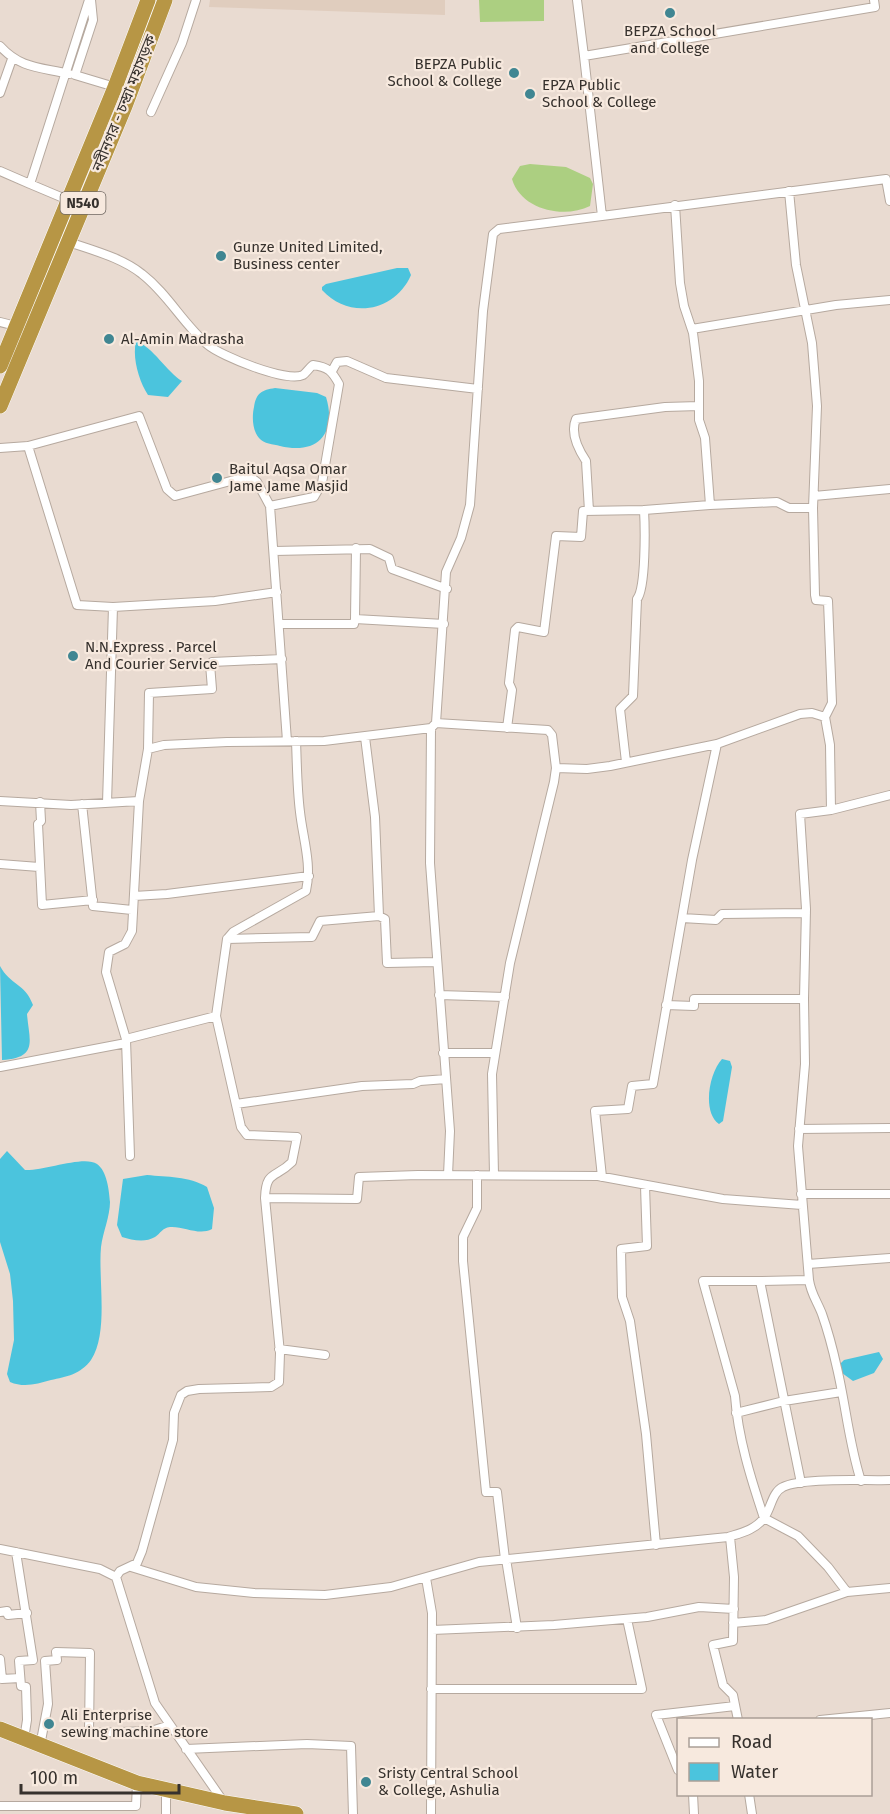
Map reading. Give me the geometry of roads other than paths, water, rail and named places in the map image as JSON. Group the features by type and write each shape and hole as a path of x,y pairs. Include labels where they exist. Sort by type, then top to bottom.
{"highway":[{"name":"নবীনগর - চন্দ্রা মহাসড়ক","path":"0,366 115,87 148,0"},
{"name":"নবীনগর - চন্দ্রা মহাসড়ক","path":"0,406 66,242 125,106 165,0"},
{"path":"0,1729 137,1783 225,1803 245,1810 296,1814"}],"street":[{"path":"30,184 90,0"},
{"path":"75,75 93,20 90,0"},
{"path":"151,112 182,43 196,0"},
{"path":"577,0 602,216"},
{"path":"584,56 875,8 874,0"},
{"path":"0,46 12,59 25,66 75,75 115,87"},
{"path":"0,94 12,59"},
{"path":"0,171 68,200"},
{"path":"448,1175 450,1131 430,863 434,725 447,572 462,538 470,505 483,311 493,234 499,229 886,178 890,201"},
{"path":"789,191 803,311 812,343 817,406 813,508 815,595 816,600 828,601 832,703 825,717 830,745 831,810"},
{"path":"675,205 680,283 684,306 692,329 699,381 699,420 705,438 710,505"},
{"path":"66,242 117,260 140,272 163,291 208,345 229,357 264,370 289,375 303,375 313,365 332,371 339,384 338,396 322,483 314,496 270,506"},
{"path":"692,329 890,300"},
{"path":"0,322 16,326"},
{"path":"332,371 337,362 347,361 386,378 478,389"},
{"path":"589,511 586,461 581,455 573,428 576,419 666,407 699,406"},
{"path":"0,448 28,446 139,417 167,489 175,496 249,476 257,482 270,506 282,659 309,876 306,891 233,932 227,939 216,1016 241,1127 247,1135 297,1137 292,1162 270,1175 266,1183 265,1198 279,1349 279,1383 271,1387 199,1389 187,1391 181,1395 174,1413 173,1440 152,1522 137,1563 120,1571 116,1577"},
{"path":"28,446 73,600 82,606 112,607 216,602 277,592"},
{"path":"814,495 890,489"},
{"path":"507,728 512,690 509,683 515,630 518,627 544,632 555,538 558,536 581,537 582,513 777,502 789,508 813,508"},
{"path":"626,762 620,709 633,696 637,599 641,594 642,567 645,557 644,510"},
{"path":"279,624 354,624 356,548"},
{"path":"274,551 370,549 383,553 391,562 392,569 447,590"},
{"path":"107,803 112,607"},
{"path":"355,619 444,624"},
{"path":"130,1156 126,1041 115,1006 106,962 109,952 121,948 129,939 132,931 139,801 148,748 149,693 212,689 211,663 282,659"},
{"path":"556,768 587,769 717,744 800,714 812,713 825,717"},
{"path":"148,748 164,745 365,737 434,725 548,730 552,735 556,768 510,963 492,1074 494,1175"},
{"path":"365,737 375,817 380,916"},
{"path":"602,1177 595,1111 627,1109 632,1086 652,1084 717,744"},
{"path":"861,1482 852,1453 824,1319 818,1303 811,1295 802,1205 799,1130 805,1064 806,913 800,814 831,810 890,795"},
{"path":"0,801 82,804 139,801"},
{"path":"40,802 39,867 42,905 93,900"},
{"path":"82,804 93,906 132,910"},
{"path":"0,864 39,867"},
{"path":"134,896 309,876"},
{"path":"682,918 716,920 722,914 806,913"},
{"path":"227,939 312,937 320,921 380,916 385,920 387,963 436,962"},
{"path":"439,995 505,997"},
{"path":"666,1005 694,1006 694,999 804,999"},
{"path":"0,1067 126,1041 216,1016"},
{"path":"443,1053 495,1053"},
{"path":"236,1104 362,1086 413,1084 420,1081 446,1079"},
{"path":"799,1130 890,1128"},
{"path":"477,1175 477,1208 463,1237 463,1261 486,1492 497,1492 517,1628"},
{"path":"265,1198 357,1199 359,1177 494,1175 602,1177 645,1186 760,1203 802,1205"},
{"path":"645,1186 647,1246 621,1249 622,1297 630,1321 646,1434 656,1545"},
{"path":"801,1194 890,1194"},
{"path":"808,1264 890,1258"},
{"path":"809,1280 703,1281 735,1396 736,1413 752,1483 764,1518 798,1536 828,1567 846,1592"},
{"path":"760,1281 801,1483"},
{"path":"279,1349 325,1354"},
{"path":"736,1413 784,1401 841,1392"},
{"path":"131,1567 196,1587 254,1593 345,1594 391,1587 479,1562 730,1537 751,1530 764,1518 776,1493 782,1487 801,1483 890,1480"},
{"path":"730,1537 734,1610 733,1641 713,1645 723,1684 733,1695 738,1718"},
{"path":"0,1549 100,1569 116,1577 155,1703 225,1803"},
{"path":"16,1552 33,1660 19,1661 21,1686 26,1687 27,1720 24,1739"},
{"path":"426,1578 432,1630 432,1814"},
{"path":"733,1623 766,1620 846,1592 890,1588"},
{"path":"432,1630 517,1628 627,1619 699,1607 734,1610"},
{"path":"0,1612 7,1611 8,1615 27,1613"},
{"path":"432,1689 642,1689 627,1619"},
{"path":"40,1746 48,1704 45,1661 57,1660 56,1652 90,1653 89,1733 151,1731 170,1725"},
{"path":"0,1659 2,1680 20,1678"},
{"path":"677,1767 656,1714 735,1706"},
{"path":"832,1718 890,1713"},
{"path":"186,1749 296,1745 351,1746 353,1814"},
{"path":"0,1806 136,1806 137,1783"},
{"path":"166,1791 166,1814"},
{"path":"693,1796 694,1814"},
{"path":"749,1796 752,1814"}],"water":[{"path":"397,268 408,268 411,275 404,287 383,304 371,308 345,306 322,290 326,284"},
{"path":"136,341 148,349 182,381 168,397 148,395 139,376"},
{"path":"275,388 317,393 326,397 329,421 326,431 314,444 293,448 263,442 259,438 253,423 256,398 260,393"},
{"path":"0,966 8,977 26,992 33,1005 27,1014 29,1046 22,1056 14,1059 2,1060"},
{"path":"722,1059 730,1061 732,1067 723,1121 719,1124 710,1111 709,1092 717,1065"},
{"path":"7,1151 25,1170 83,1161 97,1164 105,1176 110,1197 109,1213 101,1247 102,1305 100,1335 96,1349 91,1360 78,1372 30,1385 10,1382 7,1374 14,1340 13,1301 10,1274 0,1242 0,1159"},
{"path":"147,1175 185,1179 207,1187 214,1208 212,1229 202,1232 170,1227 147,1240 122,1237 117,1225 123,1179"},
{"path":"879,1352 883,1359 874,1373 853,1381 842,1373 840,1364 844,1360"}],"place":[{"name":"BEPZA School and College","path":"670,13"},
{"name":"BEPZA Public School & College","path":"514,73"},
{"name":"EPZA Public School & College","path":"530,94"},
{"name":"Gunze United Limited, Business center","path":"221,256"},
{"name":"Al-Amin Madrasha","path":"109,339"},
{"name":"Baitul Aqsa Omar Jame Jame Masjid","path":"217,478"},
{"name":"N.N.Express . Parcel And Courier Service","path":"73,656"},
{"name":"Ali Enterprise sewing machine store","path":"49,1724"},
{"name":"Sristy Central School & College, Ashulia","path":"366,1782"}]}
